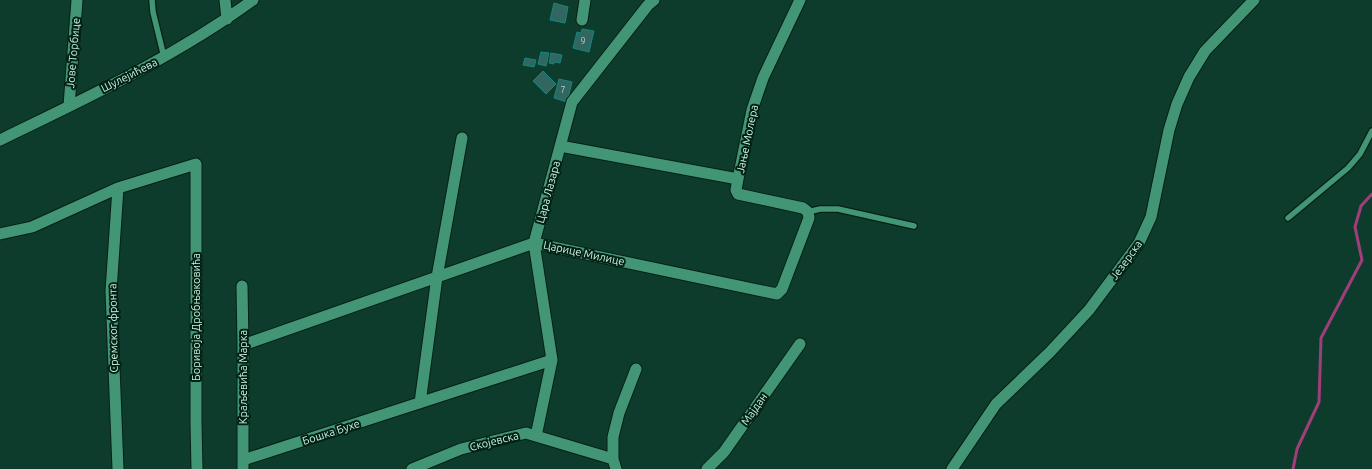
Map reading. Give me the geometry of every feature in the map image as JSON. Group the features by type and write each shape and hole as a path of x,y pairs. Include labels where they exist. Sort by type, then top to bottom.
{"street":[{"name":"Јове Торбице","path":"69,106 77,0"},
{"path":"226,0 227,19"},
{"name":"Шулејићева","path":"0,140 164,57 227,19 253,0"},
{"path":"582,20 585,0"},
{"name":"Јање Молера","path":"560,146 738,179 752,110 763,78 800,0"},
{"name":"Језерска","path":"952,469 996,404 1050,352 1089,310 1139,243 1151,218 1169,130 1177,104 1189,77 1205,51 1254,0"},
{"name":"Цара Лазара","path":"536,436 552,360 534,243 572,102 649,2"},
{"path":"420,403 437,277 462,138"},
{"name":"Боривоја Дробњаковића","path":"118,188 196,164 197,469"},
{"path":"738,179 736,190 738,194 803,208 808,212"},
{"path":"0,234 32,227 118,188"},
{"name":"Сремског фронта","path":"118,188 111,291 118,469"},
{"name":"Царице Милице","path":"243,345 534,243 777,294 782,289 793,261 809,218 808,212"},
{"name":"Краљевића Марка","path":"242,286 243,465"},
{"name":"Мајдан","path":"707,469 724,452 799,345"},
{"name":"Бошка Бухе","path":"243,465 420,403 552,360"},
{"path":"614,464 613,437 619,413 636,369"},
{"name":"Скојевска","path":"412,469 460,449 526,433 614,464"}],"lane":[{"path":"152,0 153,12 164,57"},
{"path":"1288,218 1348,168 1360,154 1372,132"},
{"path":"808,212 820,209 838,209 914,226"}],"building":[{"path":"554,3 568,7 565,23 550,20"},
{"path":"582,29 594,31 589,52 573,48 577,32 581,33"},
{"path":"541,52 549,53 546,66 538,64"},
{"path":"551,53 562,55 560,63 549,63"},
{"path":"525,58 536,60 534,67 523,65"},
{"path":"543,71 556,84 546,94 533,81"},
{"path":"559,79 572,82 567,102 554,98"}],"waterway":[{"path":"1293,469 1297,449 1319,402 1321,338 1362,260 1355,227 1361,206 1372,194"}]}
